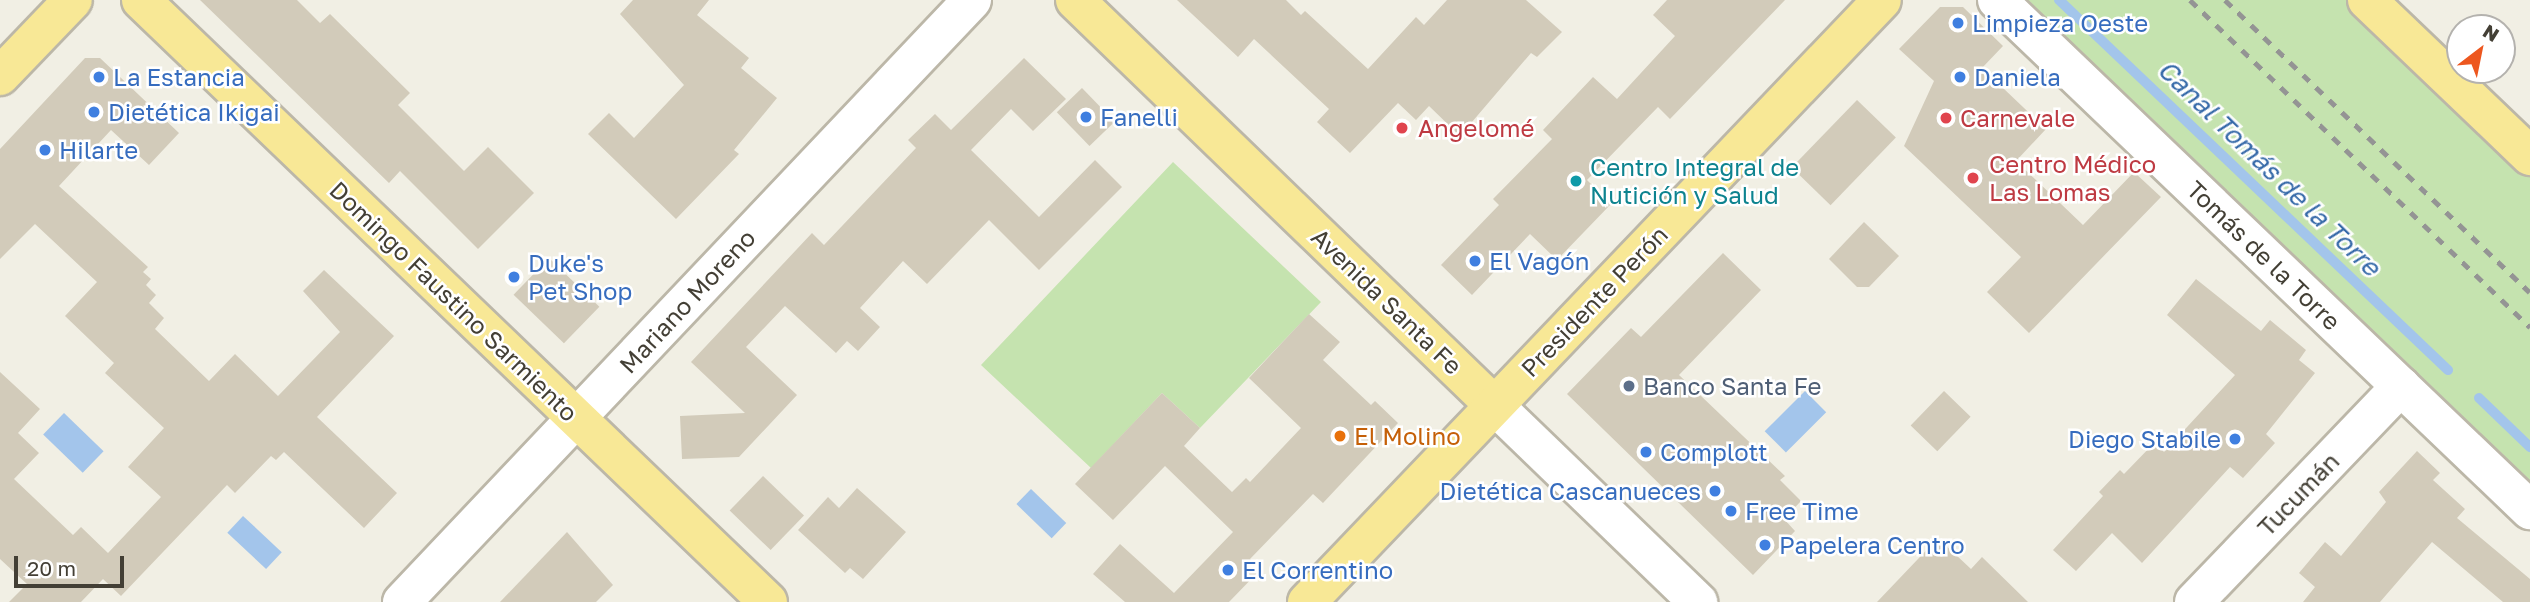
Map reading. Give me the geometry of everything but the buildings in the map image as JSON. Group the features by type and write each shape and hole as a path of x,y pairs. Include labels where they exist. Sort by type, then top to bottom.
{"main road":[{"path":"0,76 73,0"},
{"name":"Domingo Faustino Sarmiento","path":"141,0 768,602"},
{"name":"Avenida Santa Fe","path":"1075,0 1494,405"},
{"name":"Presidente Perón","path":"1307,602 1882,0"},
{"path":"2367,0 2530,156"}],"street":[{"name":"Mariano Moreno","path":"402,602 972,0"},
{"name":"Tomás de la Torre","path":"1997,0 2530,510"},
{"name":"Tucumán","path":"2194,602 2401,386"},
{"name":"Avenida Santa Fe","path":"1494,405 1698,602"}],"green space":[{"path":"1997,0 2367,0 2446,76 2446,84 2455,84 2530,156 2530,510"},
{"path":"1173,162 1321,302 1200,428 1162,393 1091,468 981,365"}],"water":[{"path":"1805,391 1826,412 1786,453 1765,431"},
{"path":"64,413 104,451 83,473 43,435"},
{"path":"1031,489 1066,523 1052,538 1016,504"},
{"path":"243,516 282,552 266,569 227,533"}],"waterway":[{"name":"Canal Tomás de la Torre","path":"2059,0 2448,370"},
{"name":"Canal Tomás de la Torre","path":"2479,398 2530,447"}],"railway":[{"path":"2190,0 2530,327"},
{"path":"2225,0 2530,292"}],"place":[{"name":"Limpieza Oeste","path":"1958,23"},
{"name":"La Estancia","path":"99,77"},
{"name":"Daniela","path":"1960,77"},
{"name":"Dietética Ikigai","path":"94,112"},
{"name":"Fanelli","path":"1086,117"},
{"name":"Carnevale","path":"1946,118"},
{"name":"Angelomé","path":"1402,128"},
{"name":"Hilarte","path":"45,150"},
{"name":"Centro Médico Las Lomas","path":"1973,178"},
{"name":"Centro Integral de Nutición y Salud","path":"1576,181"},
{"name":"El Vagón","path":"1475,261"},
{"name":"Duke's Pet Shop","path":"514,277"},
{"name":"Banco Santa Fe","path":"1629,386"},
{"name":"El Molino","path":"1340,436"},
{"name":"Diego Stabile","path":"2235,439"},
{"name":"Complott","path":"1646,452"},
{"name":"Dietética Cascanueces","path":"1715,491"},
{"name":"Free Time","path":"1731,511"},
{"name":"Papelera Centro","path":"1765,545"},
{"name":"El Correntino","path":"1228,570"}]}
